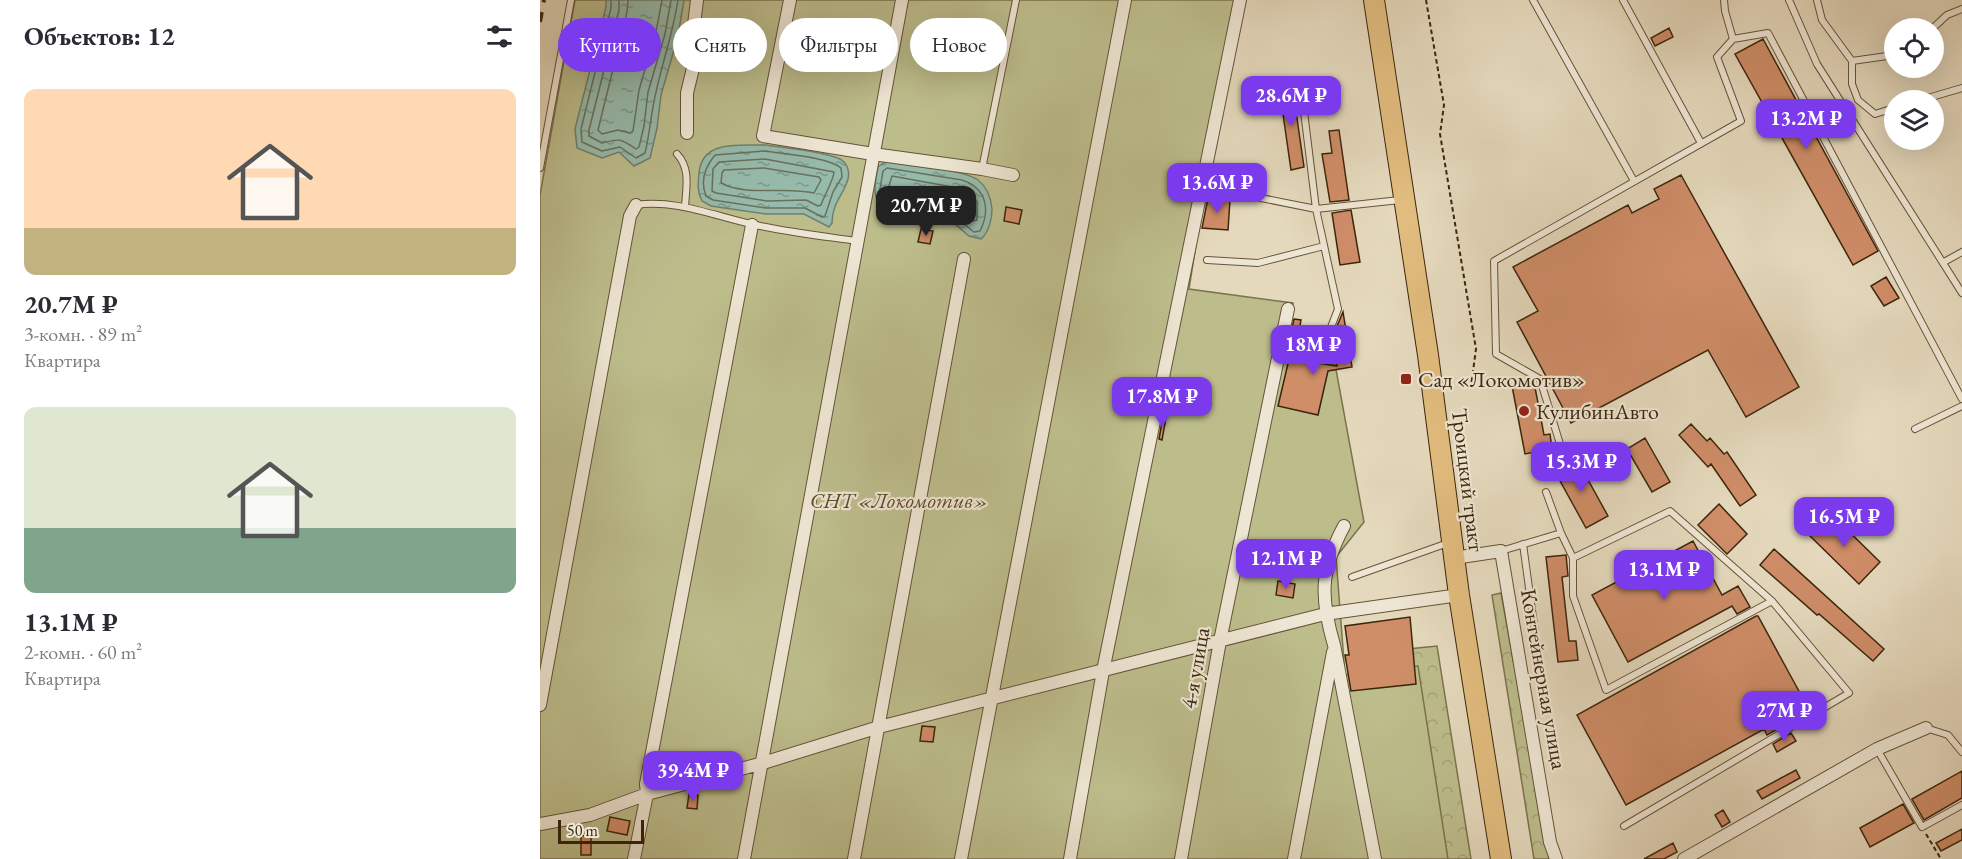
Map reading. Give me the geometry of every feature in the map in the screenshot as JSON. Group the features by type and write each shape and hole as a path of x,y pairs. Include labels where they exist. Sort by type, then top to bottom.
{"main road":[{"name":"Троицкий тракт","path":"1374,0 1428,354 1459,595 1502,859"}],"street":[{"path":"687,133 687,93 695,60 693,33 697,0"},
{"path":"790,0 764,136 982,169 1013,176"},
{"path":"744,859 902,0"},
{"path":"962,859 1125,0"},
{"path":"1070,859 1103,671 1240,0"},
{"path":"540,705 630,216 636,205"},
{"path":"634,859 647,794 646,784 752,225"},
{"path":"854,859 964,259"},
{"name":"4-я улица","path":"1181,859 1221,641 1288,309"},
{"path":"1344,526 1332,549 1325,575 1325,614 1334,645 1376,859"},
{"path":"1453,550 1500,551"},
{"name":"Контейнерная улица","path":"1500,551 1550,842 1556,859"},
{"path":"540,824 590,815 647,794 763,763 879,727 1325,614 1459,595"},
{"path":"1294,859 1334,645"},
{"path":"1684,859 1702,855 1877,749 1926,729"}],"lane":[{"path":"540,168 571,0"},
{"path":"982,169 1016,0"},
{"path":"1533,0 1634,182"},
{"path":"1623,0 1701,143"},
{"path":"1724,0 1733,39"},
{"path":"1789,0 1817,64 1962,293"},
{"path":"1817,0 1822,20 1852,61 1852,84 1858,100 1875,114 1884,111"},
{"path":"1944,18 1962,9"},
{"path":"1560,444 1540,379 1496,354 1494,261 1741,121 1717,57 1733,39 1768,33 1962,399"},
{"path":"1852,61 1884,56"},
{"path":"1300,87 1316,209 1338,309 1319,358"},
{"path":"1944,93 1962,88"},
{"path":"677,154 685,162 687,177 685,207"},
{"path":"1226,191 1316,209 1404,200"},
{"path":"636,205 649,203 685,207 752,225 858,242"},
{"path":"1207,260 1257,263 1324,246"},
{"path":"1944,262 1962,252"},
{"path":"1915,429 1962,406"},
{"path":"1546,492 1560,533 1573,558 1573,596 1606,690 1772,601"},
{"path":"1573,558 1670,511 1772,601 1849,693 1624,826"},
{"path":"1500,551 1560,533"},
{"path":"1523,544 1535,632"},
{"path":"1352,578 1453,550"},
{"path":"1926,729 1948,735 1962,752"},
{"path":"1877,749 1922,827 1962,805"}],"path":[{"path":"1426,0 1443,105 1440,134 1476,349 1471,386"},
{"path":"1922,827 1941,859"}],"green space":[{"name":"СНТ «Локомотив»","path":"575,0 1235,0 1189,289 1293,303 1289,361 1335,364 1364,522 1336,557 1345,675 1418,666 1448,859 540,859 540,195 562,72 661,72 661,18 572,18"},
{"path":"1501,593 1539,802 1552,859 1534,859 1492,595"},
{"path":"1437,646 1471,859 1441,859 1408,649"}],"water":[{"path":"606,0 684,0 681,18 673,18 673,53 661,95 650,158 634,166 619,152 602,158 577,148 575,129 589,72 661,72 661,18 603,18"},
{"path":"734,145 766,145 824,154 840,159 846,165 849,176 829,227 804,214 766,214 711,206 702,201 698,184 699,173 707,154 715,149"},
{"path":"885,162 947,170 978,180 988,193 992,209 984,236 981,239 969,236 956,225 935,216 909,209 881,206 876,197 875,182 878,167"}],"building":[{"path":"1669,28 1673,37 1655,46 1651,38"},
{"path":"1763,39 1878,251 1853,265 1735,54"},
{"path":"1292,84 1304,167 1291,170 1279,86"},
{"path":"1339,130 1349,200 1330,202 1322,154 1332,153 1329,131"},
{"path":"1681,175 1799,387 1746,417 1708,350 1571,423 1517,322 1538,311 1513,267 1628,205 1632,213 1659,199 1654,189"},
{"path":"1208,198 1230,200 1228,230 1202,228"},
{"path":"1006,207 1022,210 1019,224 1004,221"},
{"path":"1351,210 1360,262 1340,265 1332,213"},
{"path":"921,229 933,231 930,244 918,242"},
{"path":"1886,277 1899,298 1884,306 1871,286"},
{"path":"1343,312 1352,367 1328,371 1318,415 1278,406 1290,355 1337,366 1332,338"},
{"path":"1294,319 1301,320 1295,355 1287,354"},
{"path":"1534,382 1544,435 1550,434 1552,449 1525,454 1512,386"},
{"path":"1163,417 1166,418 1162,440 1159,439"},
{"path":"1691,424 1707,441 1710,438 1724,454 1727,452 1756,495 1740,506 1711,464 1708,467 1679,435"},
{"path":"1645,438 1670,482 1652,492 1627,449"},
{"path":"1576,458 1608,516 1586,528 1554,470"},
{"path":"1719,504 1747,534 1727,554 1698,525"},
{"path":"1829,512 1880,562 1859,584 1808,534"},
{"path":"1693,541 1722,595 1738,586 1750,607 1737,614 1732,606 1628,662 1592,595"},
{"path":"1289,545 1303,547 1301,557 1288,554"},
{"path":"1774,549 1884,649 1873,661 1760,565"},
{"path":"1566,555 1568,576 1562,577 1569,641 1576,641 1578,660 1558,662 1546,557"},
{"path":"1278,581 1295,584 1293,598 1276,595"},
{"path":"1756,616 1807,706 1783,719 1786,724 1767,735 1764,729 1626,805 1577,715"},
{"path":"1410,617 1416,684 1351,691 1345,655 1349,655 1345,626"},
{"path":"922,726 935,727 933,742 920,741"},
{"path":"1791,733 1796,741 1777,752 1773,744"},
{"path":"1796,770 1800,778 1762,799 1757,791"},
{"path":"1962,771 1962,798 1924,820 1912,799"},
{"path":"689,794 698,795 697,809 687,808"},
{"path":"1903,804 1914,823 1870,847 1860,828"},
{"path":"1723,810 1730,822 1722,827 1715,815"},
{"path":"610,817 630,821 627,835 607,831"},
{"path":"1962,829 1962,840 1941,851 1936,843"},
{"path":"591,835 591,855 581,855 581,836"},
{"path":"1673,843 1677,852 1664,859 1644,859"}],"railway":[{"path":"540,22 544,0"}],"place":[{"name":"Сад «Локомотив»","path":"1406,379"},
{"name":"КулибинАвто","path":"1524,411"}]}
